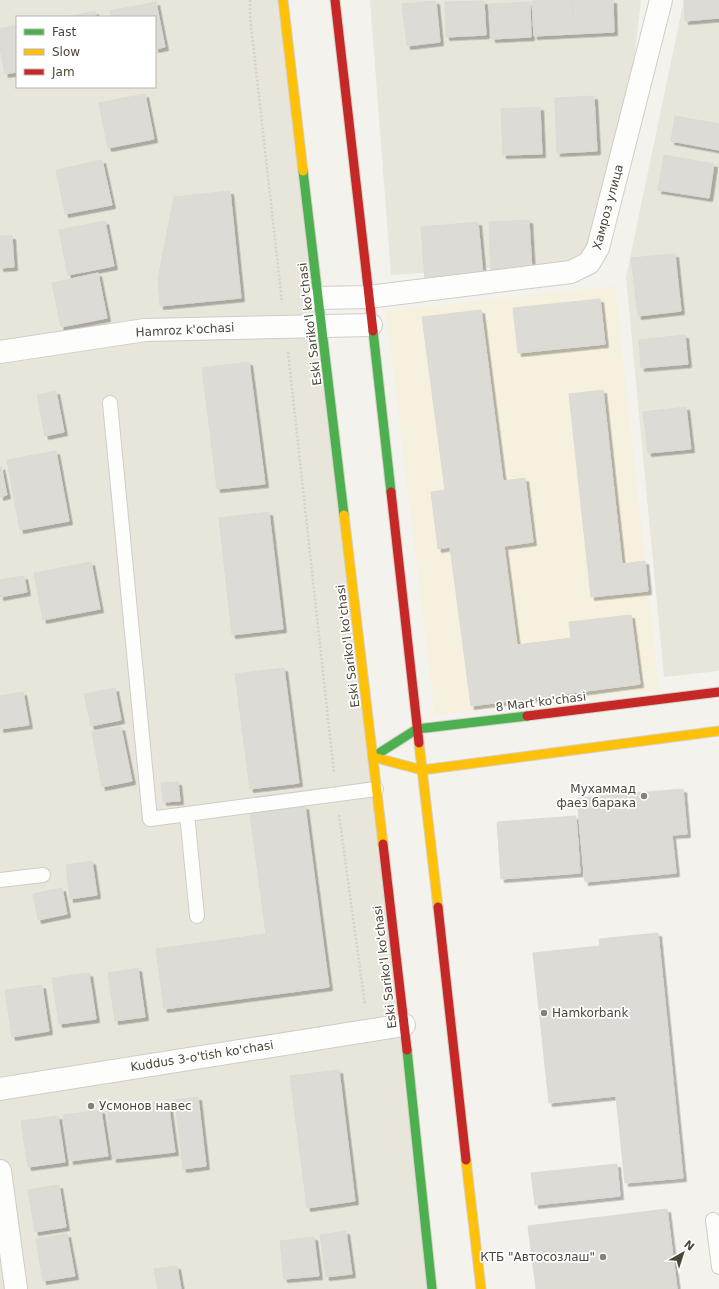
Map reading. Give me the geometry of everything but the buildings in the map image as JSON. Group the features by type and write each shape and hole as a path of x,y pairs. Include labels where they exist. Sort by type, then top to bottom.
{"main road":[{"name":"Eski Sariko'l ko'chasi","path":"283,0 404,1025 432,1289"},
{"path":"335,0 481,1289"},
{"name":"8 Mart ko'chasi","path":"373,757 417,729 719,692"},
{"path":"373,757 422,770 719,731"}],"street":[{"name":"Хамроз улица","path":"319,298 368,297 571,272 589,263 598,248 661,0"},
{"name":"Hamroz k'ochasi","path":"0,352 144,330 371,324"},
{"name":"Kuddus 3-o'tish ko'chasi","path":"0,1089 368,1029 404,1025"},
{"path":"0,1171 16,1289"}],"lane":[{"path":"110,403 150,818 376,789"},
{"path":"187,814 197,916"},
{"path":"0,880 43,874"},
{"path":"713,1220 719,1267"}],"path":[{"path":"250,0 250,16 336,794 368,1029"}],"shaded area":[{"path":"0,0 283,0 432,1289 0,1289"},
{"path":"370,0 641,0 626,130 581,262 391,275"},
{"path":"684,0 719,0 719,671 664,677 626,277"},
{"path":"615,286 659,690 435,715 386,311"}],"traffic: fast":[{"path":"303,171 344,515"},
{"path":"373,331 391,492"},
{"path":"373,757 417,729 527,716"},
{"path":"407,1050 432,1289"}],"traffic: slow":[{"path":"283,0 303,171"},
{"path":"344,515 383,844"},
{"path":"373,757 422,770 719,731"},
{"path":"419,743 438,907"},
{"path":"466,1160 481,1289"}],"traffic: jam":[{"path":"335,0 373,331"},
{"path":"391,492 419,743"},
{"path":"527,716 719,692"},
{"path":"383,844 407,1050"},
{"path":"438,907 466,1160"}],"place":[{"name":"Мухаммад фаез барака","path":"644,796"},
{"name":"Hamkorbank","path":"544,1013"},
{"name":"Усмонов навес","path":"91,1106"},
{"name":"КТБ \"Автосозлаш\"","path":"603,1257"}]}
